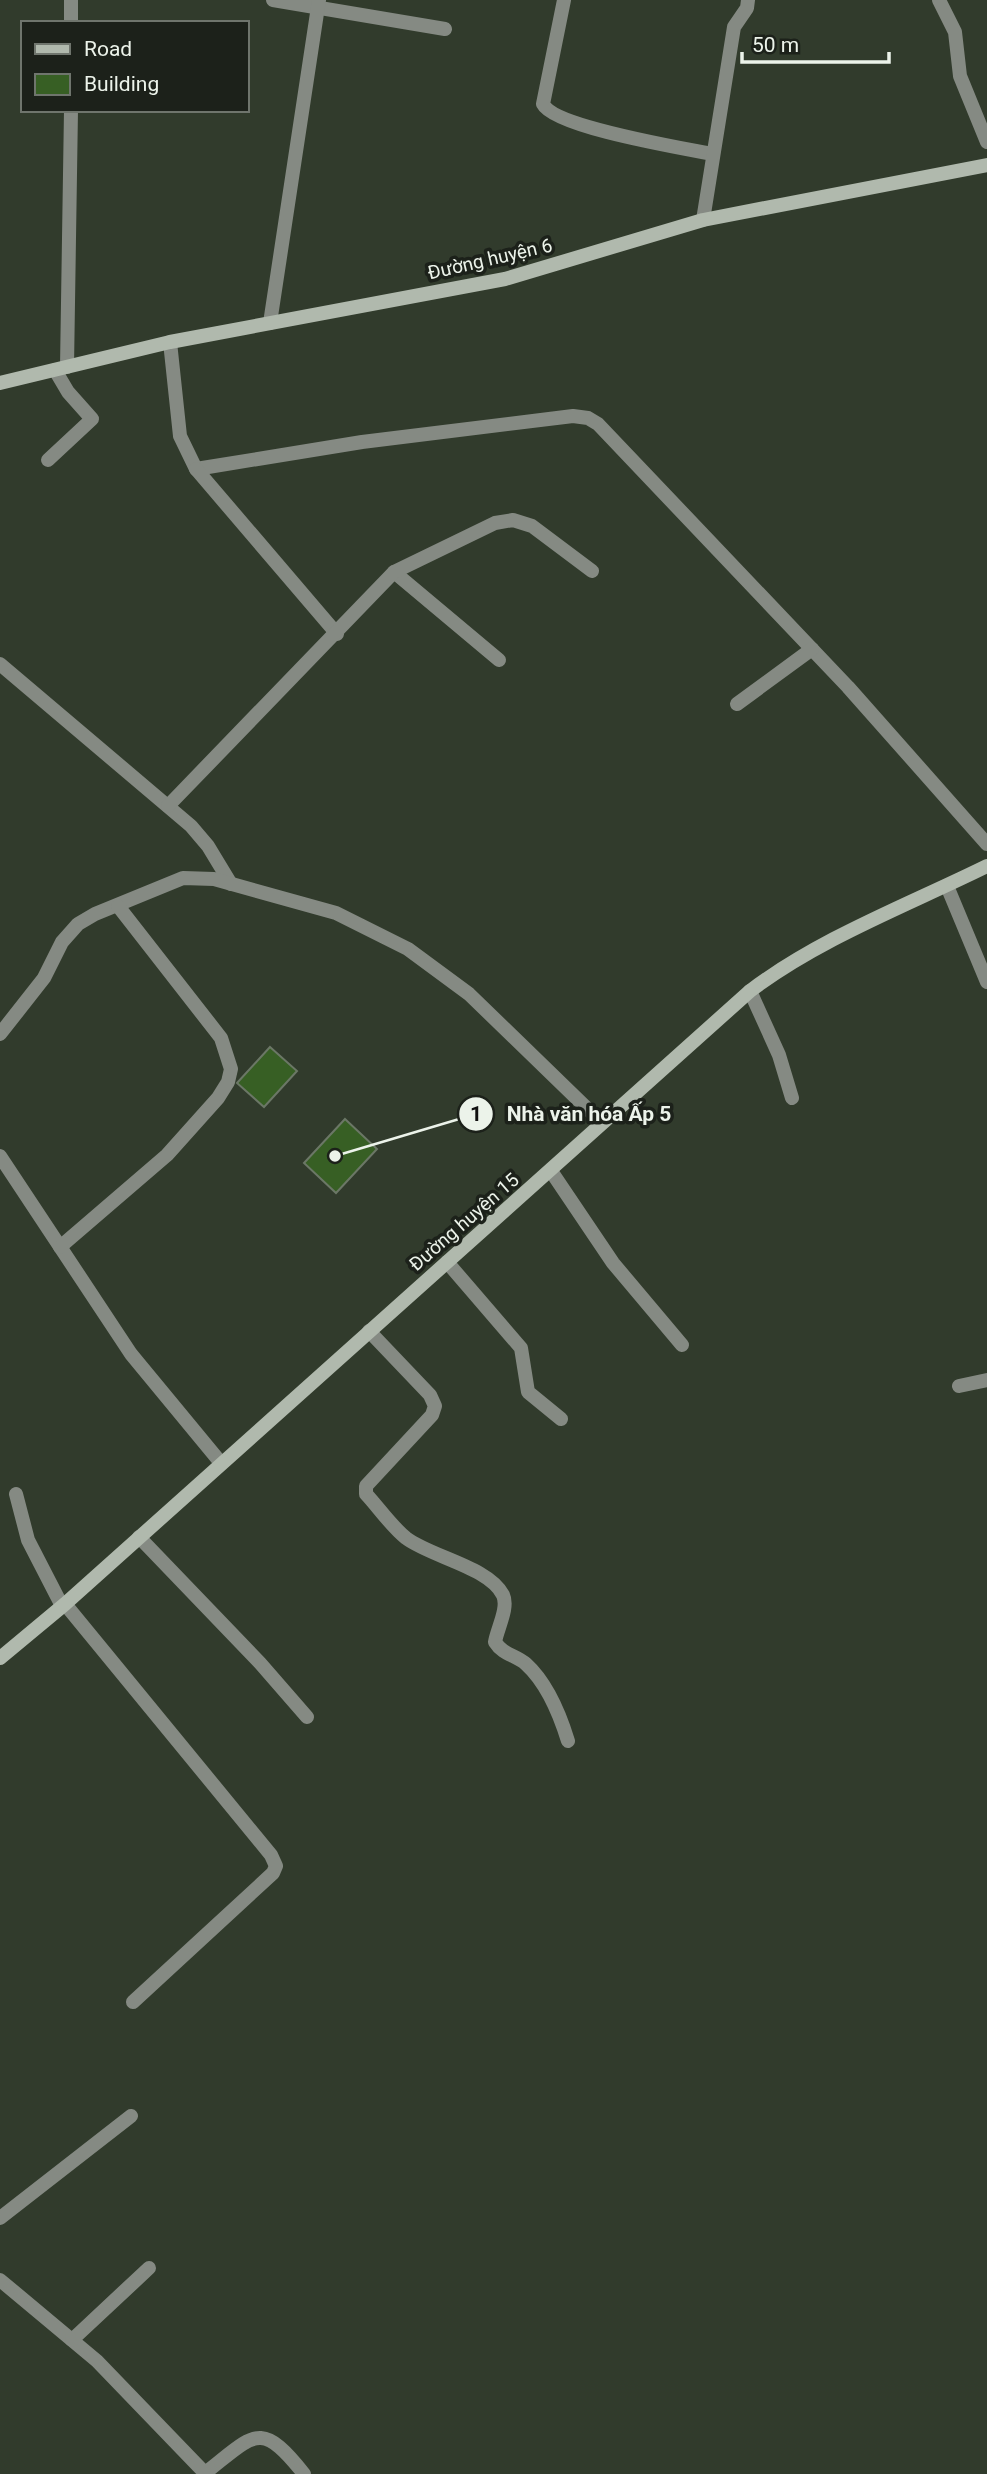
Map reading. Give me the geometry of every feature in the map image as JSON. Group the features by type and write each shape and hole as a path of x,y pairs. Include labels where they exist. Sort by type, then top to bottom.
{"street":[{"path":"71,0 71,21"},
{"path":"273,0 318,5 445,29"},
{"path":"564,0 542,104 545,109 570,122 712,154"},
{"path":"703,220 734,27 744,13 748,0"},
{"path":"939,0 956,32 960,76 987,142"},
{"path":"270,323 318,5"},
{"path":"48,460 92,419 68,392 61,368 71,112"},
{"name":"Đường huyện 6","path":"0,383 170,342 505,279 703,220 987,166"},
{"path":"170,342 180,436 196,469 337,634"},
{"path":"196,469 362,442 573,416 588,418 622,447 812,649 987,844"},
{"path":"168,806 394,572 495,523 513,520 532,526 592,571"},
{"path":"394,572 499,660"},
{"path":"737,704 812,649"},
{"path":"0,664 168,806 208,846 231,884"},
{"name":"Đường huyện 15","path":"0,1657 64,1605 750,991 773,974 855,929 987,866"},
{"path":"0,1034 44,978 62,942 78,924 183,878 214,879 336,913 408,950 469,994 601,1122"},
{"path":"947,886 987,982"},
{"path":"60,1247 167,1155 218,1098 228,1082 231,1069 220,1038 118,906"},
{"path":"750,991 779,1055 792,1098"},
{"path":"0,1156 131,1354 220,1463"},
{"path":"551,1171 613,1263 682,1346"},
{"path":"447,1262 521,1348 528,1392 561,1419"},
{"path":"369,1331 430,1395 435,1405 432,1415 366,1486 366,1494 404,1536 474,1572 497,1588 504,1597 504,1609 495,1642 500,1650 525,1663 541,1684 560,1716 568,1741"},
{"path":"959,1386 987,1380"},
{"path":"16,1494 28,1540 64,1605 271,1855 275,1866 273,1873 133,2002"},
{"path":"139,1537 260,1662 307,1717"},
{"path":"0,2218 131,2116"},
{"path":"72,2340 149,2268"},
{"path":"0,2280 97,2361 205,2474 250,2439 262,2437 284,2448 304,2474"}],"building":[{"path":"270,1047 297,1071 264,1107 237,1083"},
{"path":"345,1119 377,1149 336,1193 304,1163"}],"place":[{"name":"Nhà văn hóa Ấp 5","path":"335,1156"}]}
